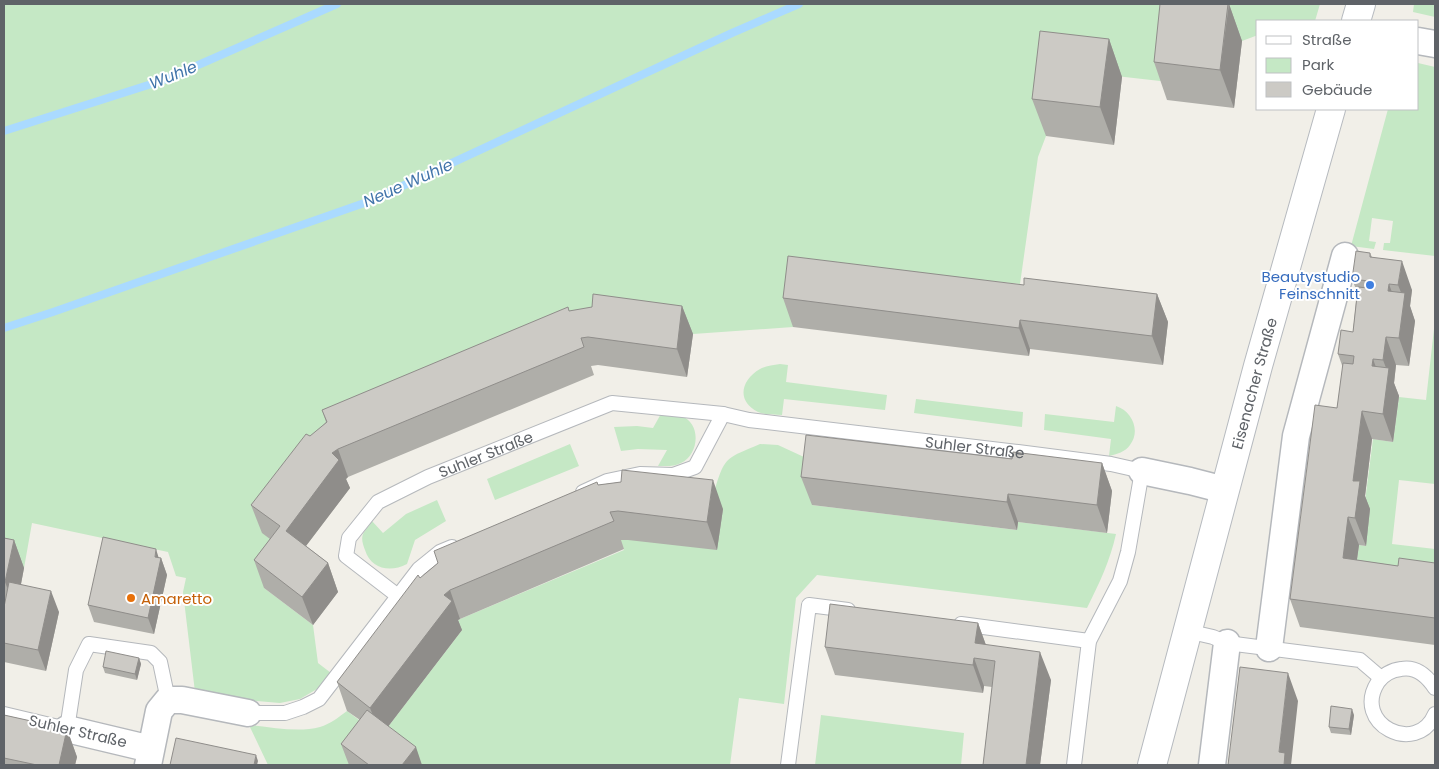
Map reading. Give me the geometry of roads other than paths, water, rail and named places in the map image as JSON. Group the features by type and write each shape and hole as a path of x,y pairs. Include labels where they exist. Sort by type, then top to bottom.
{"street":[{"path":"1356,20 1361,4"},
{"path":"1419,41 1435,44"},
{"name":"Eisenacher Straße","path":"1152,765 1258,366 1331,110"},
{"path":"1269,648 1296,436 1345,256"},
{"name":"Suhler Straße","path":"1142,472 1225,490"},
{"path":"1212,765 1227,643"},
{"path":"168,700 182,700 248,713"},
{"name":"Suhler Straße","path":"67,729 150,757 160,711 168,700"}],"lane":[{"name":"Suhler Straße","path":"398,596 346,556 349,538 378,502 428,476 612,402 723,414 749,420 1111,464 1142,472"},
{"path":"572,496 607,481 640,474 673,475 695,467 723,414"},
{"path":"1074,765 1089,641 1120,581 1128,552 1142,472"},
{"path":"248,713 285,713 304,707 319,699 419,569 440,552 465,541"},
{"path":"788,765 809,604 858,611"},
{"path":"944,622 1089,641"},
{"path":"1187,631 1213,637 1227,643 1360,660 1381,678"},
{"path":"67,729 76,670 88,644 151,653 160,662 168,700"},
{"path":"1435,688 1430,679 1421,672 1411,669 1395,670 1381,678 1374,693 1373,709 1377,719 1384,728 1394,733 1405,734 1416,733 1425,728 1433,720 1435,714"},
{"name":"Suhler Straße","path":"4,714 67,729"}],"waterway":[{"name":"Wuhle","path":"4,131 164,80 337,4"},
{"name":"Neue Wuhle","path":"4,328 370,201 732,33 799,4"}],"place":[{"name":"Beautystudio Feinschnitt","path":"1370,285"},
{"name":"Amaretto","path":"131,598"}]}
